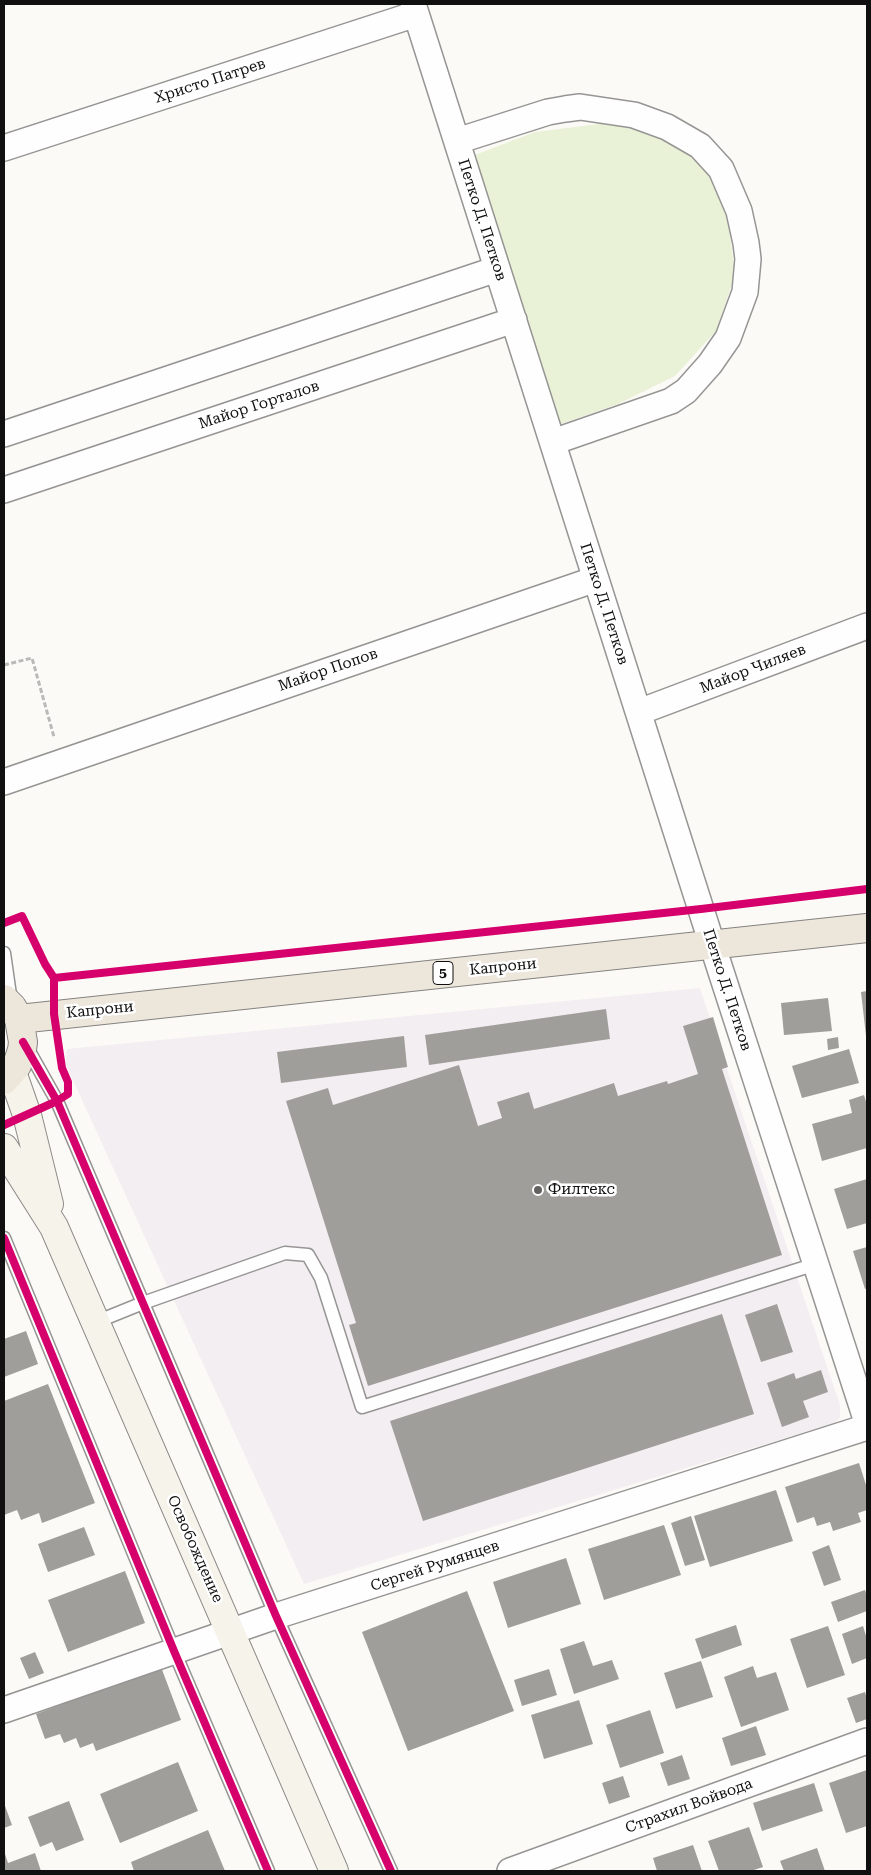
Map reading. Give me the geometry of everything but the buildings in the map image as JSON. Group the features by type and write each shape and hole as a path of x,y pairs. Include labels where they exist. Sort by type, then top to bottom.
{"main road":[{"name":"Капрони","path":"14,1017 867,928"},
{"path":"8,1076 20,1058 14,1017"},
{"name":"Освобождение","path":"8,1076 27,1115 54,1227"},
{"name":"Освобождение","path":"4,1148 54,1227 334,1871"}],"street":[{"name":"Петко Д. Петков","path":"415,9 712,944 867,1422"},
{"name":"Христо Патрев","path":"4,148 415,9"},
{"name":"Петко Д. Петков","path":"457,140 548,112 565,109 580,107 634,115 667,127 700,146 721,168 739,211 746,243 747,276 745,292 728,338 710,364 686,391 671,401 553,442"},
{"path":"4,434 497,269"},
{"name":"Майор Горталов","path":"4,490 514,320"},
{"name":"Майор Попов","path":"4,782 596,579"},
{"name":"Майор Чиляев","path":"639,712 867,626"},
{"name":"Сергей Румянцев","path":"4,1710 276,1616 867,1427"},
{"name":"Страхил Войвода","path":"510,1871 867,1741"}],"lane":[{"path":"4,953 14,1017 57,1101 276,1616 391,1871"},
{"path":"4,1238 174,1651 268,1871"},
{"path":"96,1322 143,1303 285,1253 308,1255 321,1278 362,1407 816,1264"}],"path":[{"path":"4,665 32,658 60,762"},
{"path":"54,978 64,977"}],"shaded area":[{"path":"700,988 840,1405 840,1417 835,1423 304,1584 65,1063 67,1049"}],"green space":[{"path":"615,122 660,134 704,164 728,218 735,275 716,331 675,376 618,404 558,425 472,156 535,132"}],"cycle path":[{"path":"54,978 701,909 867,889"},
{"path":"4,923 22,916 45,964 54,978 54,1014 62,1068 68,1082 68,1094 57,1101 4,1125"},
{"path":"23,1042 57,1101 276,1616 391,1871"},
{"path":"4,1238 174,1651 268,1871"}],"place":[{"name":"Филтекс","path":"538,1190"}]}
